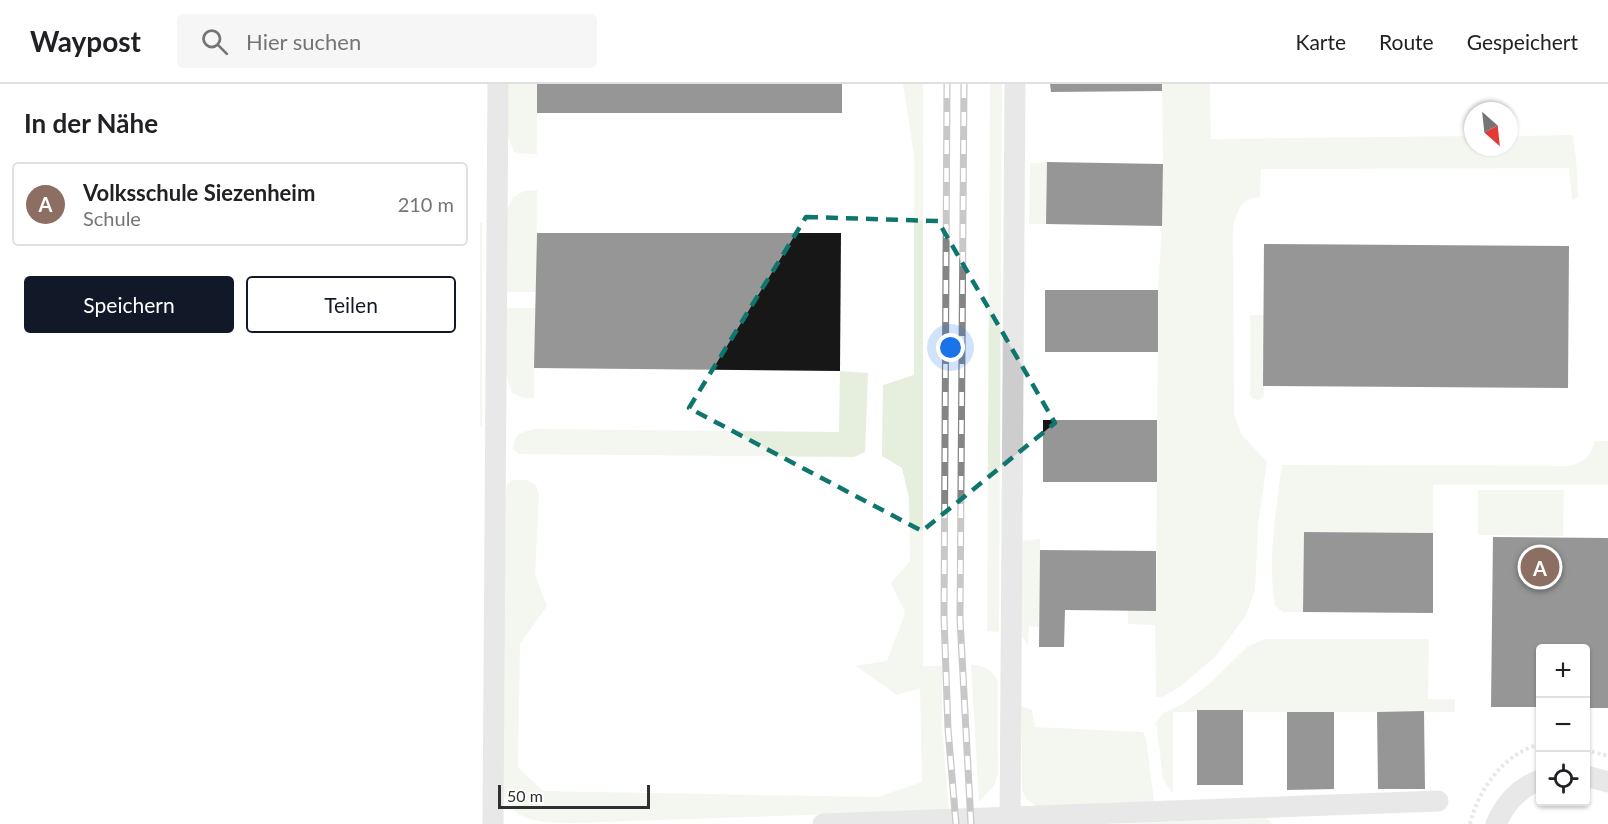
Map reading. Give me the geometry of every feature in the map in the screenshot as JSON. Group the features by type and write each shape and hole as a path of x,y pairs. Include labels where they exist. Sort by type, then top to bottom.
{"street":[{"path":"493,824 487,462 498,84"},
{"path":"1010,821 1015,84"},
{"path":"1590,777 1608,782"},
{"path":"1496,824 1510,800 1536,782"},
{"path":"823,824 1294,815 1438,801"}],"path":[{"path":"1470,824 1483,791 1494,775 1521,751 1536,745"},
{"path":"1590,751 1608,756"}],"highlighted area":[{"path":"806,217 938,221 1055,423 922,531 689,408"}],"green space":[{"path":"508,84 537,84 537,154 514,152 508,137"},
{"path":"903,84 923,84 923,666 942,666 942,727 949,810 572,823 539,821 521,816 507,802 502,792 505,498 507,485 512,480 527,480 536,485 539,495 535,575 547,606 520,644 518,767 543,791 878,797 922,782 920,688 897,695 856,666 887,661 905,613 891,583 910,561 909,498 902,468 882,456 883,385 914,375 914,155"},
{"path":"990,84 1002,84 999,632 987,631"},
{"path":"1162,84 1210,84 1211,139 1464,136 1464,156 1518,156 1518,136 1573,135 1578,196 1572,199 1569,168 1261,169 1260,197 1248,200 1241,206 1233,227 1234,414 1242,435 1267,462 1258,526 1255,590 1246,615 1217,655 1180,687 1162,697 1156,697 1155,625 1128,624 1128,610 1156,610 1158,290 1163,164"},
{"path":"1047,162 1046,224 1029,224 1030,163"},
{"path":"537,190 536,292 506,292 506,212 513,197 524,191"},
{"path":"480,223 482,223 482,426 480,428"},
{"path":"505,308 536,308 534,398 523,398 512,393 506,376"},
{"path":"1250,315 1264,315 1264,393 1263,398 1258,400 1253,399 1250,394"},
{"path":"840,371 868,373 865,452 854,457 519,454 513,449 518,434 534,429 839,432"},
{"path":"1595,441 1608,441 1608,485 1433,485 1433,533 1304,532 1303,612 1283,612 1275,606 1272,553 1282,465 1569,466 1586,458"},
{"path":"1478,490 1564,490 1563,536 1478,535"},
{"path":"1040,539 1039,627 1029,626 1028,646 1020,633 1021,541"},
{"path":"1264,639 1429,639 1428,699 1455,699 1455,712 1173,712 1173,794 1163,779 1156,723 1163,713 1183,704 1208,685 1247,647"},
{"path":"971,665 988,669 998,682 998,775 994,786 979,802"},
{"path":"1021,706 1032,710 1035,727 1143,732 1146,739 1154,801 1146,805 1038,807 1027,800 1022,790"},
{"path":"1267,818 1272,824 1112,824"}],"building":[{"path":"537,84 842,84 842,113 537,113"},
{"path":"1050,84 1162,84 1162,91 1051,92"},
{"path":"1047,162 1163,164 1162,226 1046,224"},
{"path":"537,233 841,233 840,371 534,368"},
{"path":"1264,244 1569,246 1568,388 1263,386"},
{"path":"1045,290 1158,290 1158,352 1045,352"},
{"path":"1043,420 1157,420 1157,482 1043,482"},
{"path":"1304,532 1433,533 1433,613 1303,612"},
{"path":"1493,537 1608,538 1608,708 1590,708 1590,644 1536,644 1536,707 1491,707"},
{"path":"1040,550 1156,551 1156,611 1065,610 1064,647 1039,647"},
{"path":"1197,710 1243,710 1243,785 1197,785"},
{"path":"1424,711 1425,789 1378,789 1377,712"},
{"path":"1287,712 1334,712 1334,789 1287,790"}],"railway":[{"path":"947,84 944,617 948,729 956,824"},
{"path":"964,84 960,619 971,824"}],"place":[{"name":"Volksschule Siezenheim","path":"1540,567"}]}
